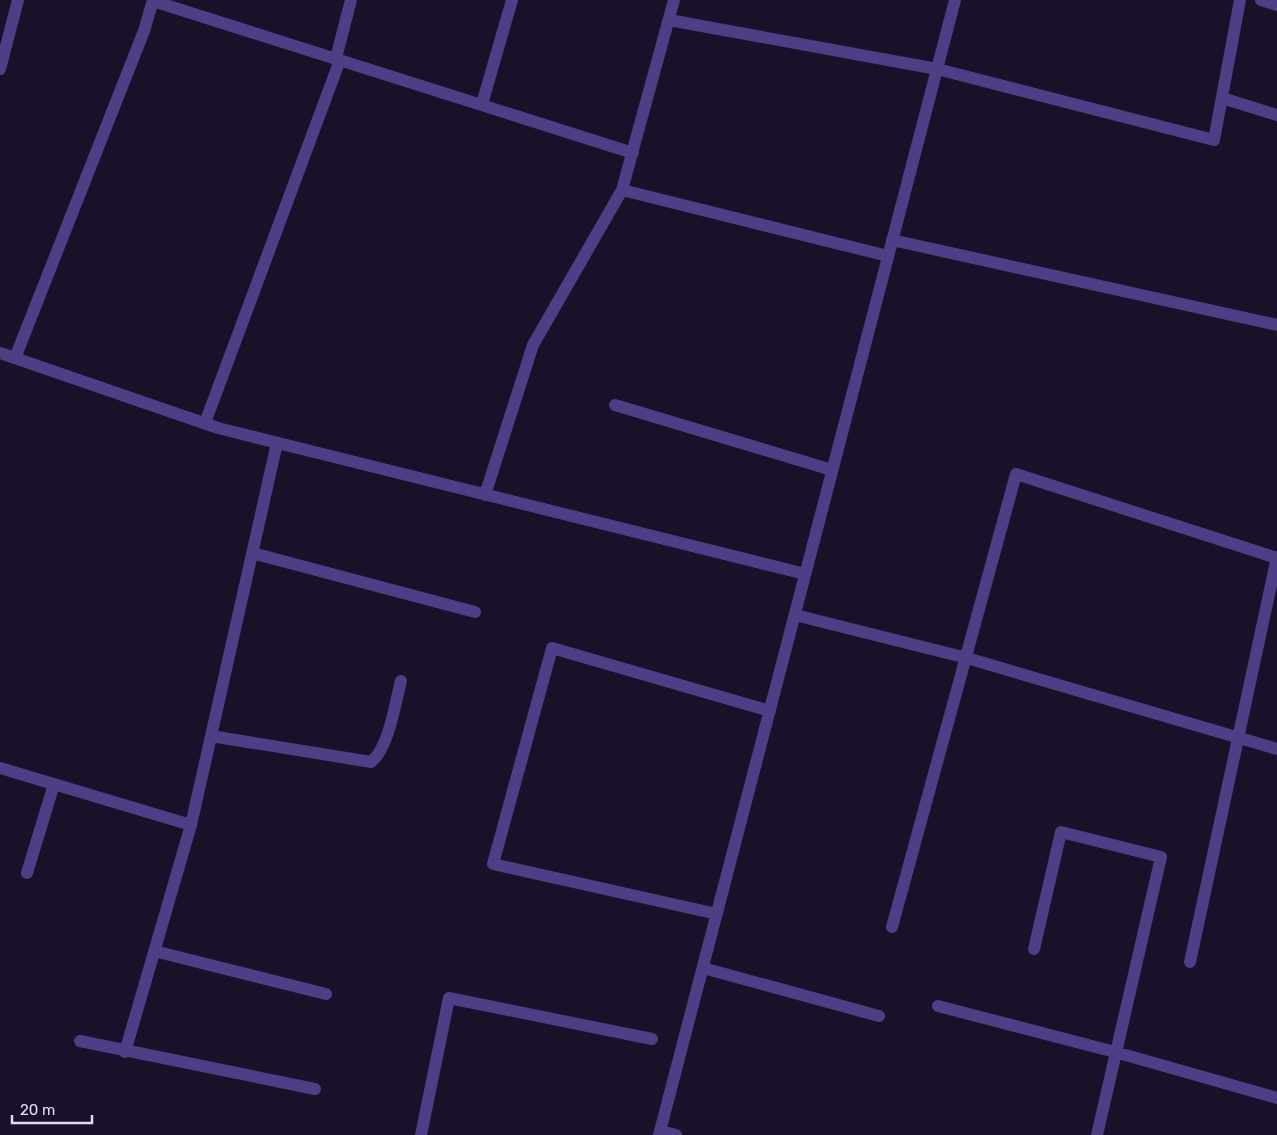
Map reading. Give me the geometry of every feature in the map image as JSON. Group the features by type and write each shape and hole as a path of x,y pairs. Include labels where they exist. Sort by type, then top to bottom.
{"street":[{"path":"0,70 18,0"},
{"path":"204,423 338,59 351,0"},
{"path":"482,104 512,0"},
{"path":"484,494 532,345 622,190 674,0"},
{"path":"676,1135 660,1133 955,0"},
{"path":"669,20 937,69 1214,140 1240,0"},
{"path":"1261,0 1277,5"},
{"path":"15,358 144,31 153,1 633,153"},
{"path":"1222,98 1277,115"},
{"path":"622,190 888,256"},
{"path":"892,240 1277,325"},
{"path":"0,353 204,423 277,443 805,574"},
{"path":"615,405 832,470"},
{"path":"125,1052 191,825 277,443"},
{"path":"892,927 1016,474 1277,557 1190,962"},
{"path":"252,554 475,612"},
{"path":"795,615 967,658 1277,749"},
{"path":"717,914 493,864 552,648 770,711"},
{"path":"211,736 371,762 378,756 384,743 401,680"},
{"path":"0,768 191,825"},
{"path":"27,873 54,784"},
{"path":"1034,949 1061,832 1161,857 1097,1135"},
{"path":"154,951 326,994"},
{"path":"703,968 879,1016"},
{"path":"420,1135 449,998 652,1039"},
{"path":"938,1006 1115,1052 1277,1098"},
{"path":"80,1041 125,1052 315,1089"}]}
